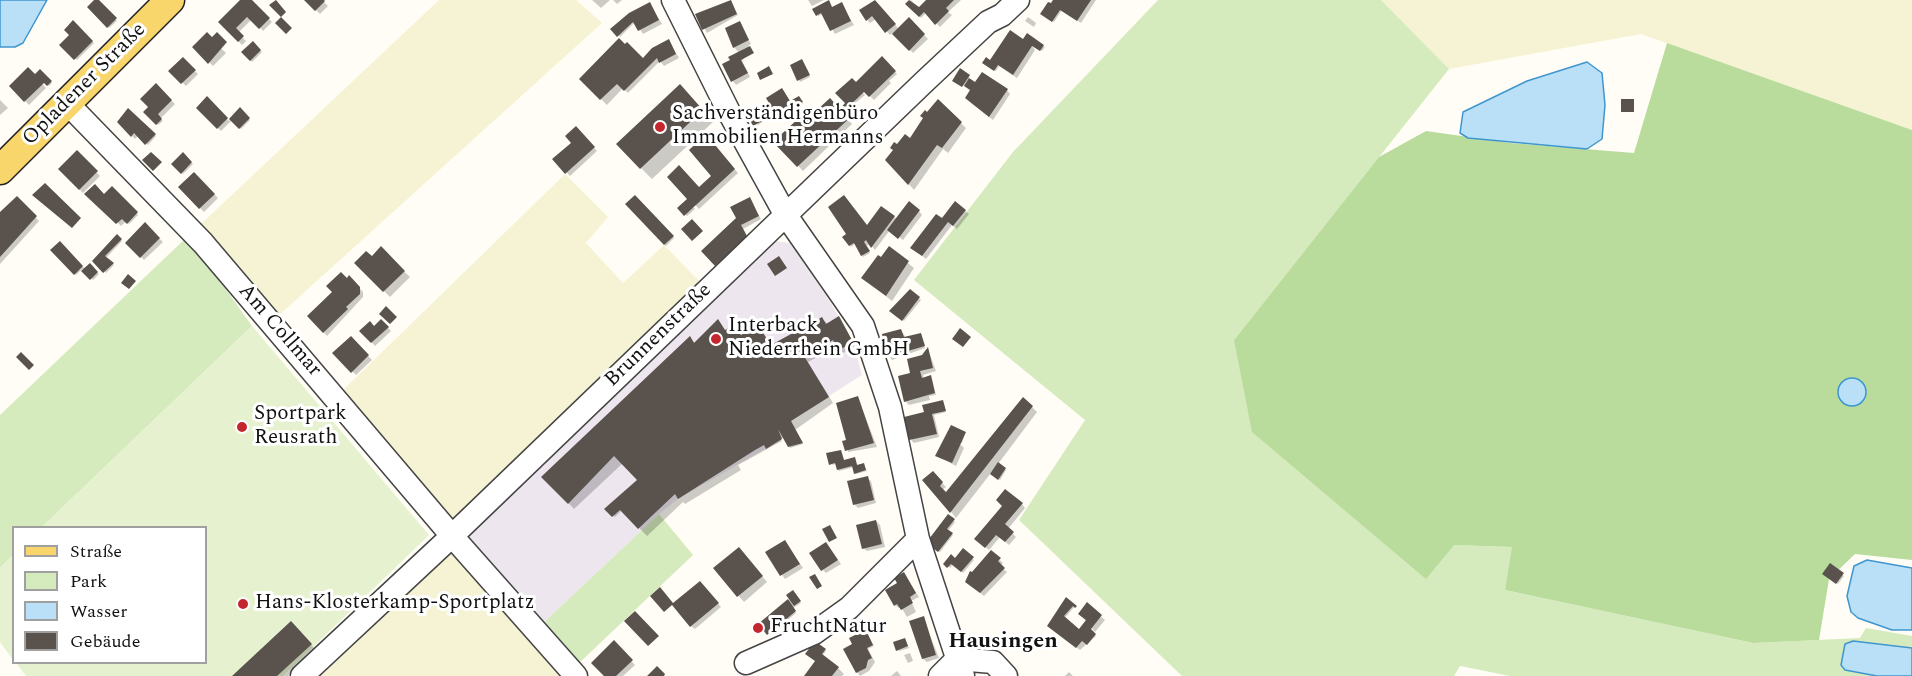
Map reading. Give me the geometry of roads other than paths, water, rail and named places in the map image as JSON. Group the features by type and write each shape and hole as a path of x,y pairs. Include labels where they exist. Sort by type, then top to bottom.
{"main road":[{"name":"Opladener Straße","path":"0,170 170,0"}],"street":[{"path":"673,0 731,116 785,214 862,326 890,407 918,539 960,667"},
{"name":"Brunnenstraße","path":"302,676 452,536 785,214 988,22 1002,15 1018,0"},
{"name":"Am Collmar","path":"67,103 195,235 452,536 576,676"},
{"path":"746,663 814,633 849,608 918,539"},
{"path":"940,676 960,667 993,662 1006,676"}],"water":[{"path":"0,0 47,0 23,43 15,47 0,47"},
{"path":"1587,62 1602,73 1605,105 1602,139 1587,149 1468,138 1460,133 1463,112 1527,81"},
{"path":"1852,378 1862,382 1866,392 1862,402 1852,406 1842,402 1838,392 1842,382"},
{"path":"1867,560 1912,568 1912,630 1892,630 1858,618 1851,612 1847,596 1854,566"},
{"path":"1853,641 1912,648 1912,676 1877,676 1845,670 1841,665 1845,644"}],"place":[{"name":"Sachverständigenbüro Immobilien Hermanns","path":"660,127"},
{"name":"Interback Niederrhein GmbH","path":"716,339"},
{"name":"Sportpark Reusrath","path":"242,427"},
{"name":"Hans-Klosterkamp-Sportplatz","path":"243,604"},
{"name":"FruchtNatur","path":"758,628"}],"district":[{"name":"Hausingen","path":"1003,643"}]}
